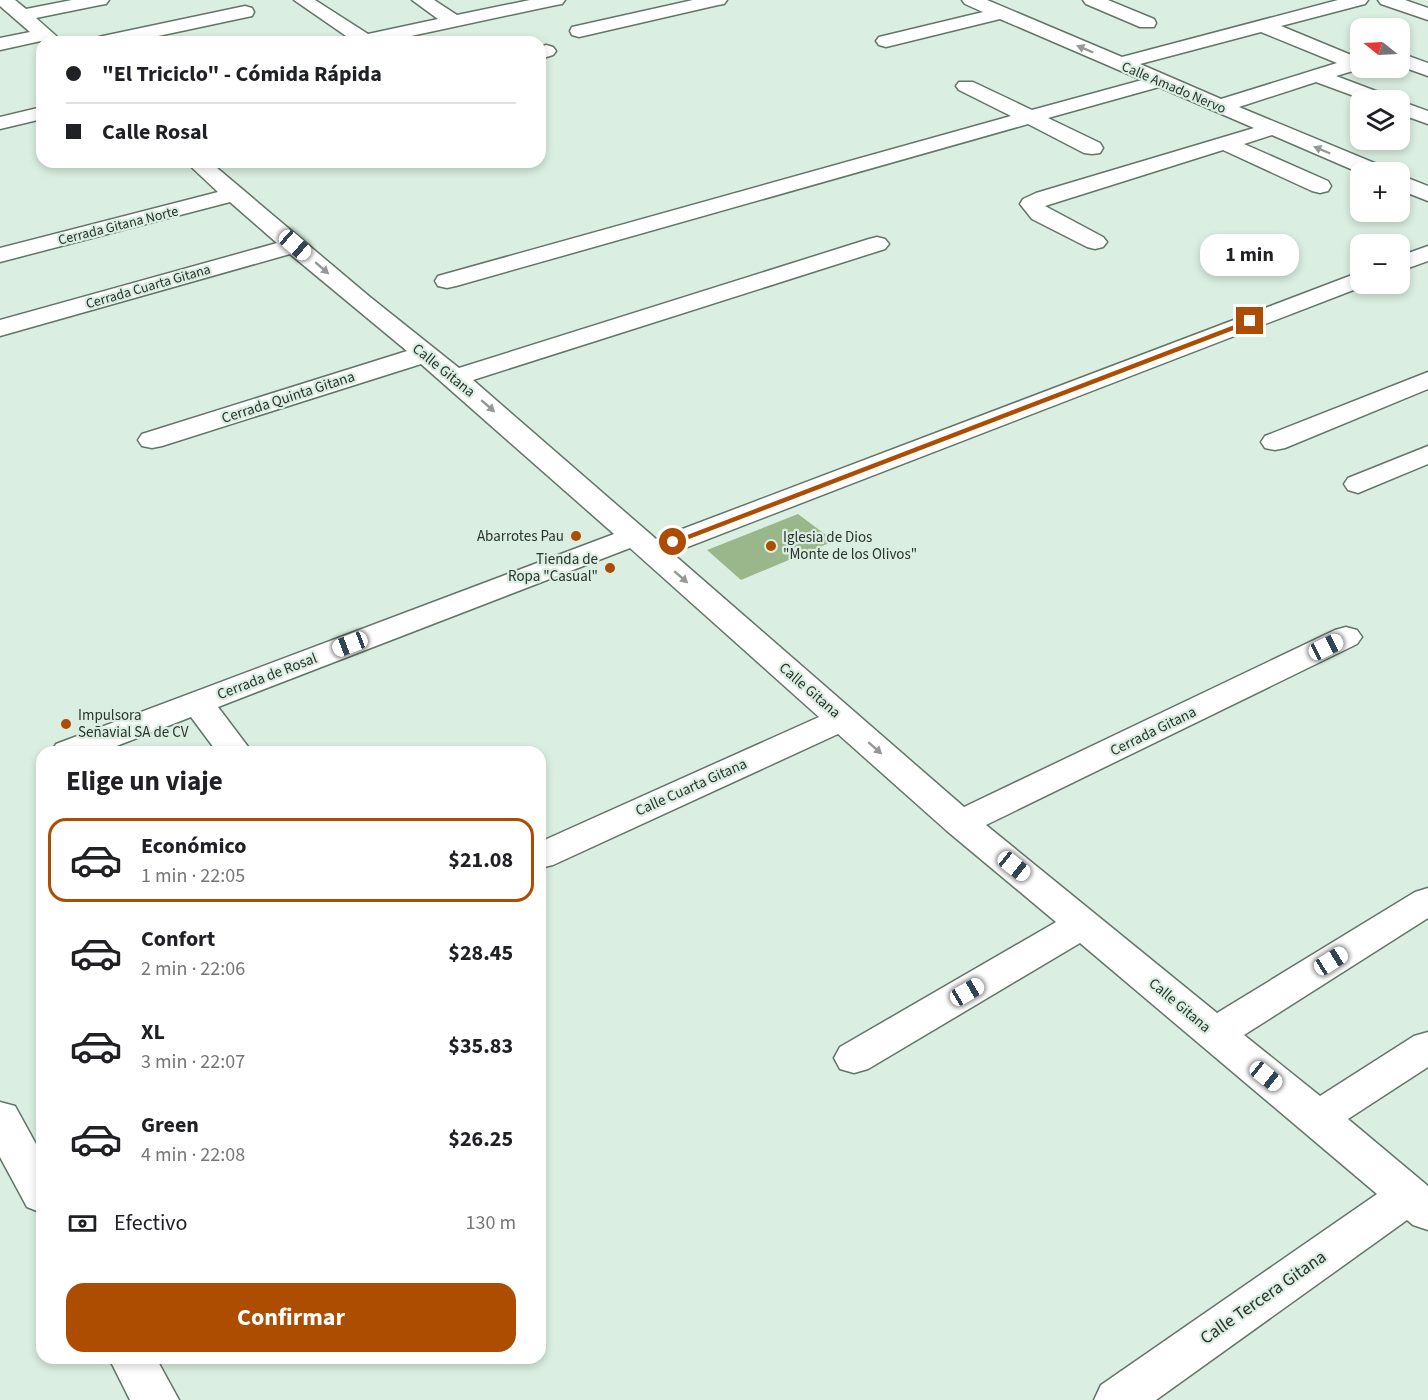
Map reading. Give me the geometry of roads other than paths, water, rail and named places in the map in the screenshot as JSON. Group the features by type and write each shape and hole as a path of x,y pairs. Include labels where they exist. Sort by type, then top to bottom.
{"street":[{"path":"4,0 46,36"},
{"path":"23,15 100,0"},
{"path":"303,0 353,36"},
{"path":"421,0 454,21"},
{"path":"384,36 556,0"},
{"path":"579,31 718,0"},
{"name":"Calle Amado Nervo","path":"971,0 1352,162"},
{"path":"1092,0 1147,23"},
{"path":"1119,64 1359,0"},
{"path":"1387,0 1428,14"},
{"path":"131,36 245,12"},
{"path":"886,40 1002,13"},
{"path":"1261,25 1350,59"},
{"path":"0,44 36,40"},
{"path":"1410,48 1419,46"},
{"path":"1410,63 1428,70"},
{"path":"1220,106 1350,64"},
{"path":"1317,76 1355,90"},
{"path":"447,281 1159,81"},
{"path":"966,86 1092,148"},
{"path":"1410,111 1428,118"},
{"path":"0,123 36,114"},
{"path":"1095,243 1040,214 1031,204 1044,198 1271,129"},
{"path":"1224,143 1320,186"},
{"name":"Calle Gitana","path":"204,168 455,378 960,823 1085,924 1418,1203"},
{"path":"1410,182 1428,178"},
{"path":"1410,187 1428,194"},
{"name":"Cerrada Gitana Norte","path":"0,255 235,194"},
{"path":"455,378 502,361 877,244"},
{"name":"Cerrada Cuarta Gitana","path":"0,328 295,245"},
{"path":"1410,260 1428,253"},
{"name":"Cerrada de Rosal","path":"83,746 197,702 643,543 1350,283"},
{"name":"Cerrada Quinta Gitana","path":"152,440 425,354"},
{"path":"1275,442 1428,380"},
{"path":"1358,484 1428,454"},
{"name":"Cerrada Gitana","path":"960,823 1346,637"},
{"path":"197,702 230,746"},
{"name":"Calle Cuarta Gitana","path":"546,853 842,719"},
{"path":"1214,1034 1428,901"},
{"path":"855,1058 1085,924"},
{"path":"1318,1118 1428,1047"},
{"path":"0,1119 36,1184"},
{"name":"Calle Tercera Gitana","path":"1118,1400 1418,1203"},
{"path":"135,1364 155,1400"}],"place":[{"name":"Abarrotes Pau","path":"576,536"},
{"name":"Iglesia de Dios \"Monte de los Olivos\"","path":"771,546"},
{"name":"Tienda de Ropa \"Casual\"","path":"610,568"},
{"name":"Impulsora Señavial SA de CV","path":"66,724"}]}
